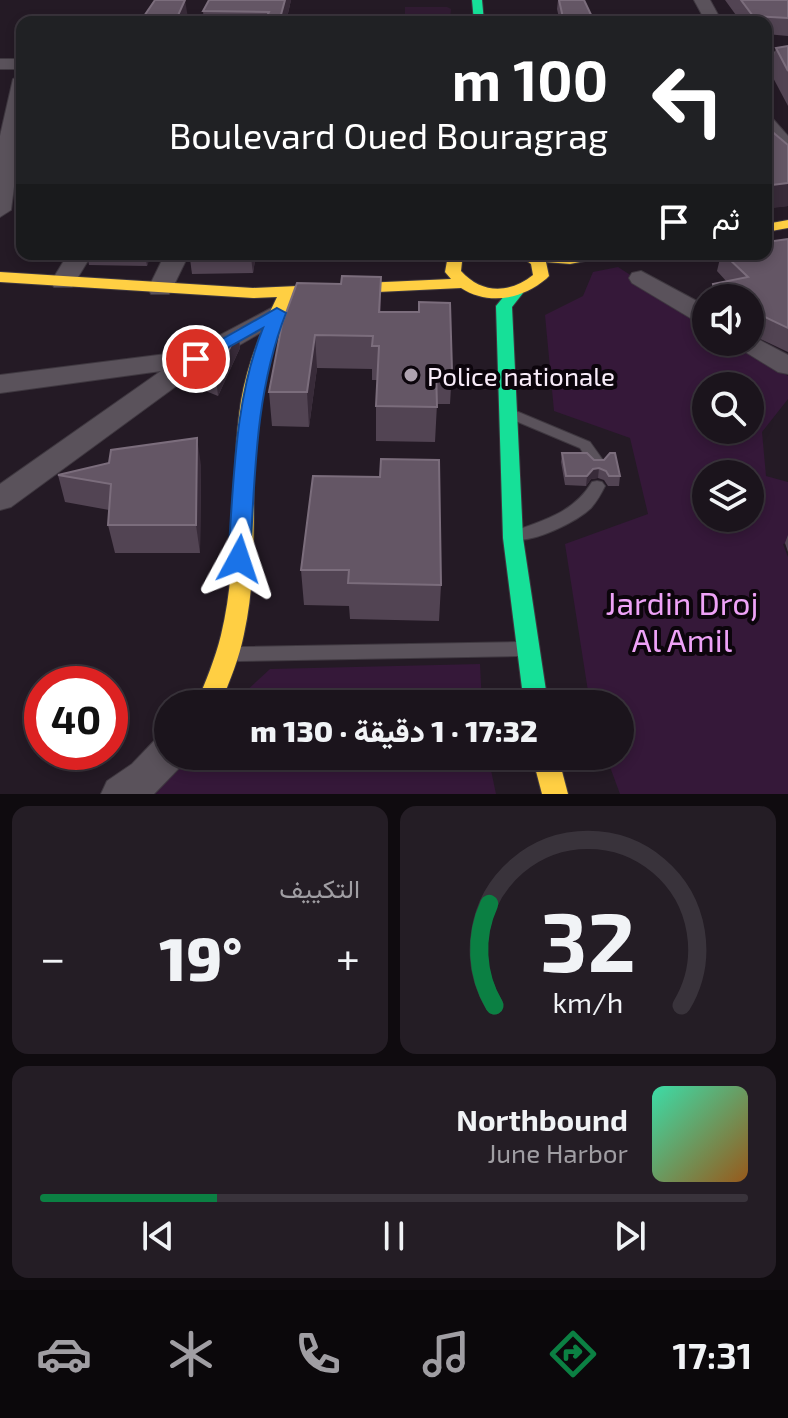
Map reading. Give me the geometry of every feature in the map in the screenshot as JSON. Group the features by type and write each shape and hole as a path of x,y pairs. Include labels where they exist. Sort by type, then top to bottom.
{"street":[{"path":"0,210 16,107"},
{"path":"772,130 788,148"},
{"path":"63,282 76,260"},
{"path":"160,289 174,260"},
{"path":"456,260 457,277"},
{"path":"0,277 160,289 282,303 457,277 503,298 536,283 541,276 532,260"},
{"path":"641,278 692,309"},
{"path":"503,298 513,538 534,690"},
{"path":"0,499 196,359 282,303"},
{"path":"214,690 231,654 249,418 262,351 282,303"},
{"path":"764,352 788,366"},
{"path":"0,384 196,359"},
{"path":"121,794 154,768"},
{"path":"549,770 555,794"}],"lane":[{"path":"508,413 585,445 597,463"},
{"path":"513,538 561,520 592,500 597,486"},
{"path":"231,654 529,649"}],"shaded area":[{"path":"405,7 451,9 450,16 405,16"}],"green space":[{"name":"Jardin Droj Al Amil","path":"618,267 692,315 692,356 756,356 788,376 788,399 764,429 764,372 692,372 692,444 763,444 766,476 788,482 788,543 783,544 788,557 788,794 620,794 611,770 634,770 634,690 588,690 565,544 648,514 630,438 554,411 545,315 583,296 593,272"},
{"path":"480,664 481,690 247,690 270,669"},
{"path":"158,770 491,770 496,794 131,794"}],"building":[{"path":"155,0 185,0 178,16 144,16"},
{"path":"209,0 285,0 281,16 267,16 269,12 203,11"},
{"path":"559,0 584,0 592,16 563,16"},
{"path":"741,0 788,0 788,18 753,16"},
{"path":"788,46 788,71 776,48"},
{"path":"772,132 788,145 788,183 772,185"},
{"path":"788,239 788,328 764,317 764,284 713,284 748,277 730,260 772,260 772,241"},
{"path":"342,276 381,277 379,312 419,312 419,302 450,303 452,370 436,370 437,407 376,406 379,346 372,346 373,336 315,335 307,392 269,392 282,324 297,283 341,284"},
{"path":"238,330 216,378 183,364"},
{"path":"197,438 196,525 108,525 111,484 58,475 109,463 111,450"},
{"path":"562,453 587,453 594,460 604,460 610,453 615,453 620,476 609,476 599,468 593,469 587,476 566,476"},
{"path":"381,459 439,460 441,585 348,583 349,570 301,570 313,476 380,477"}],"traffic: fast":[{"path":"477,0 478,16"},
{"path":"515,293 504,306 513,538 534,690"}],"traffic: slow":[{"path":"772,227 788,224"},
{"path":"456,260 453,272 462,282 484,293 496,294 520,290 541,276 535,260"},
{"path":"0,277 253,293 461,283"},
{"path":"214,690 233,632 239,595 250,403 264,346 287,293"},
{"path":"549,770 555,794"}],"place":[{"name":"Police nationale","path":"411,375"}],"route":[{"path":"196,359 277,313 262,351 249,418 239,559"}]}
